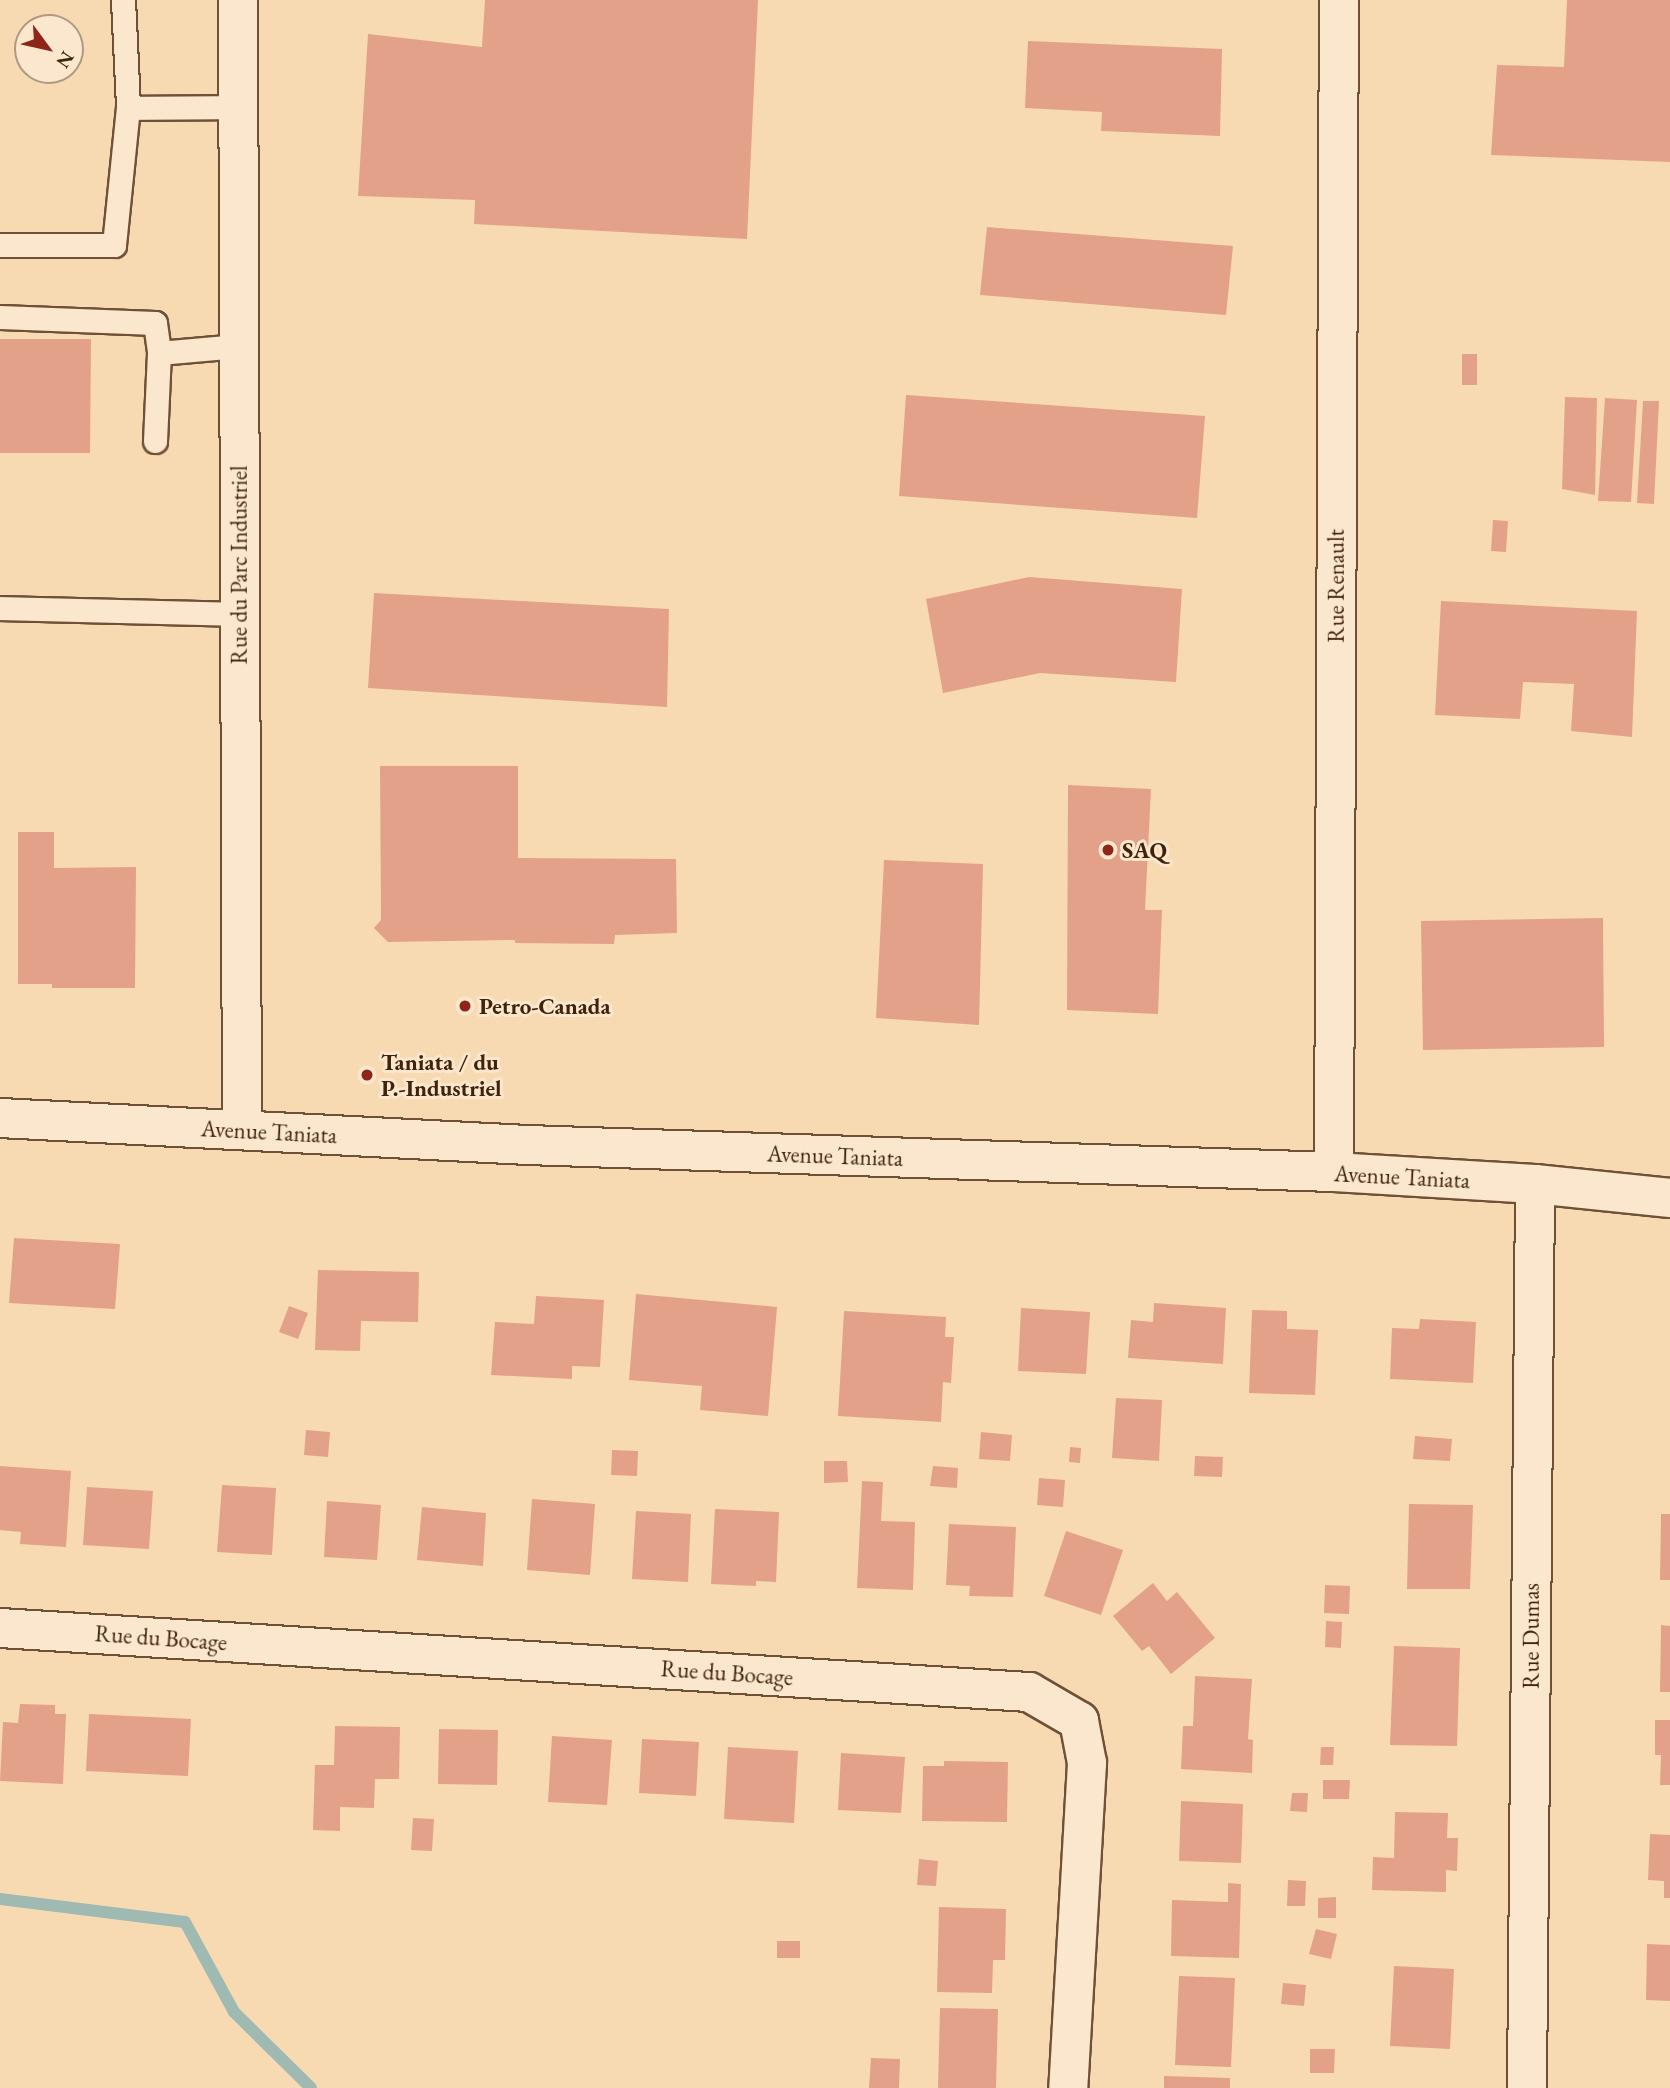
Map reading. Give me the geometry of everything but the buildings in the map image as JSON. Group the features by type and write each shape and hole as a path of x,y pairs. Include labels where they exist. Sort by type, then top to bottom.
{"street":[{"name":"Rue du Parc Industriel","path":"237,0 242,1130"},
{"name":"Rue Renault","path":"1334,1172 1339,0"},
{"name":"Avenue Taniata","path":"0,1118 527,1145 1334,1172 1535,1184 1670,1198"},
{"name":"Rue Dumas","path":"1527,2088 1535,1184"},
{"name":"Rue du Bocage","path":"0,1628 1029,1692 1079,1721 1087,1763 1068,2088"}],"lane":[{"path":"0,246 114,245 128,108 123,0"},
{"path":"128,108 238,107"},
{"path":"0,317 155,323 159,353 155,441"},
{"path":"159,353 238,346"},
{"path":"0,608 240,614"}],"waterway":[{"path":"0,1899 185,1922 234,2012 311,2088"}],"place":[{"name":"SAQ","path":"1108,850"},
{"name":"Petro-Canada","path":"465,1006"},
{"name":"Taniata / du P.-Industriel","path":"367,1075"}]}
